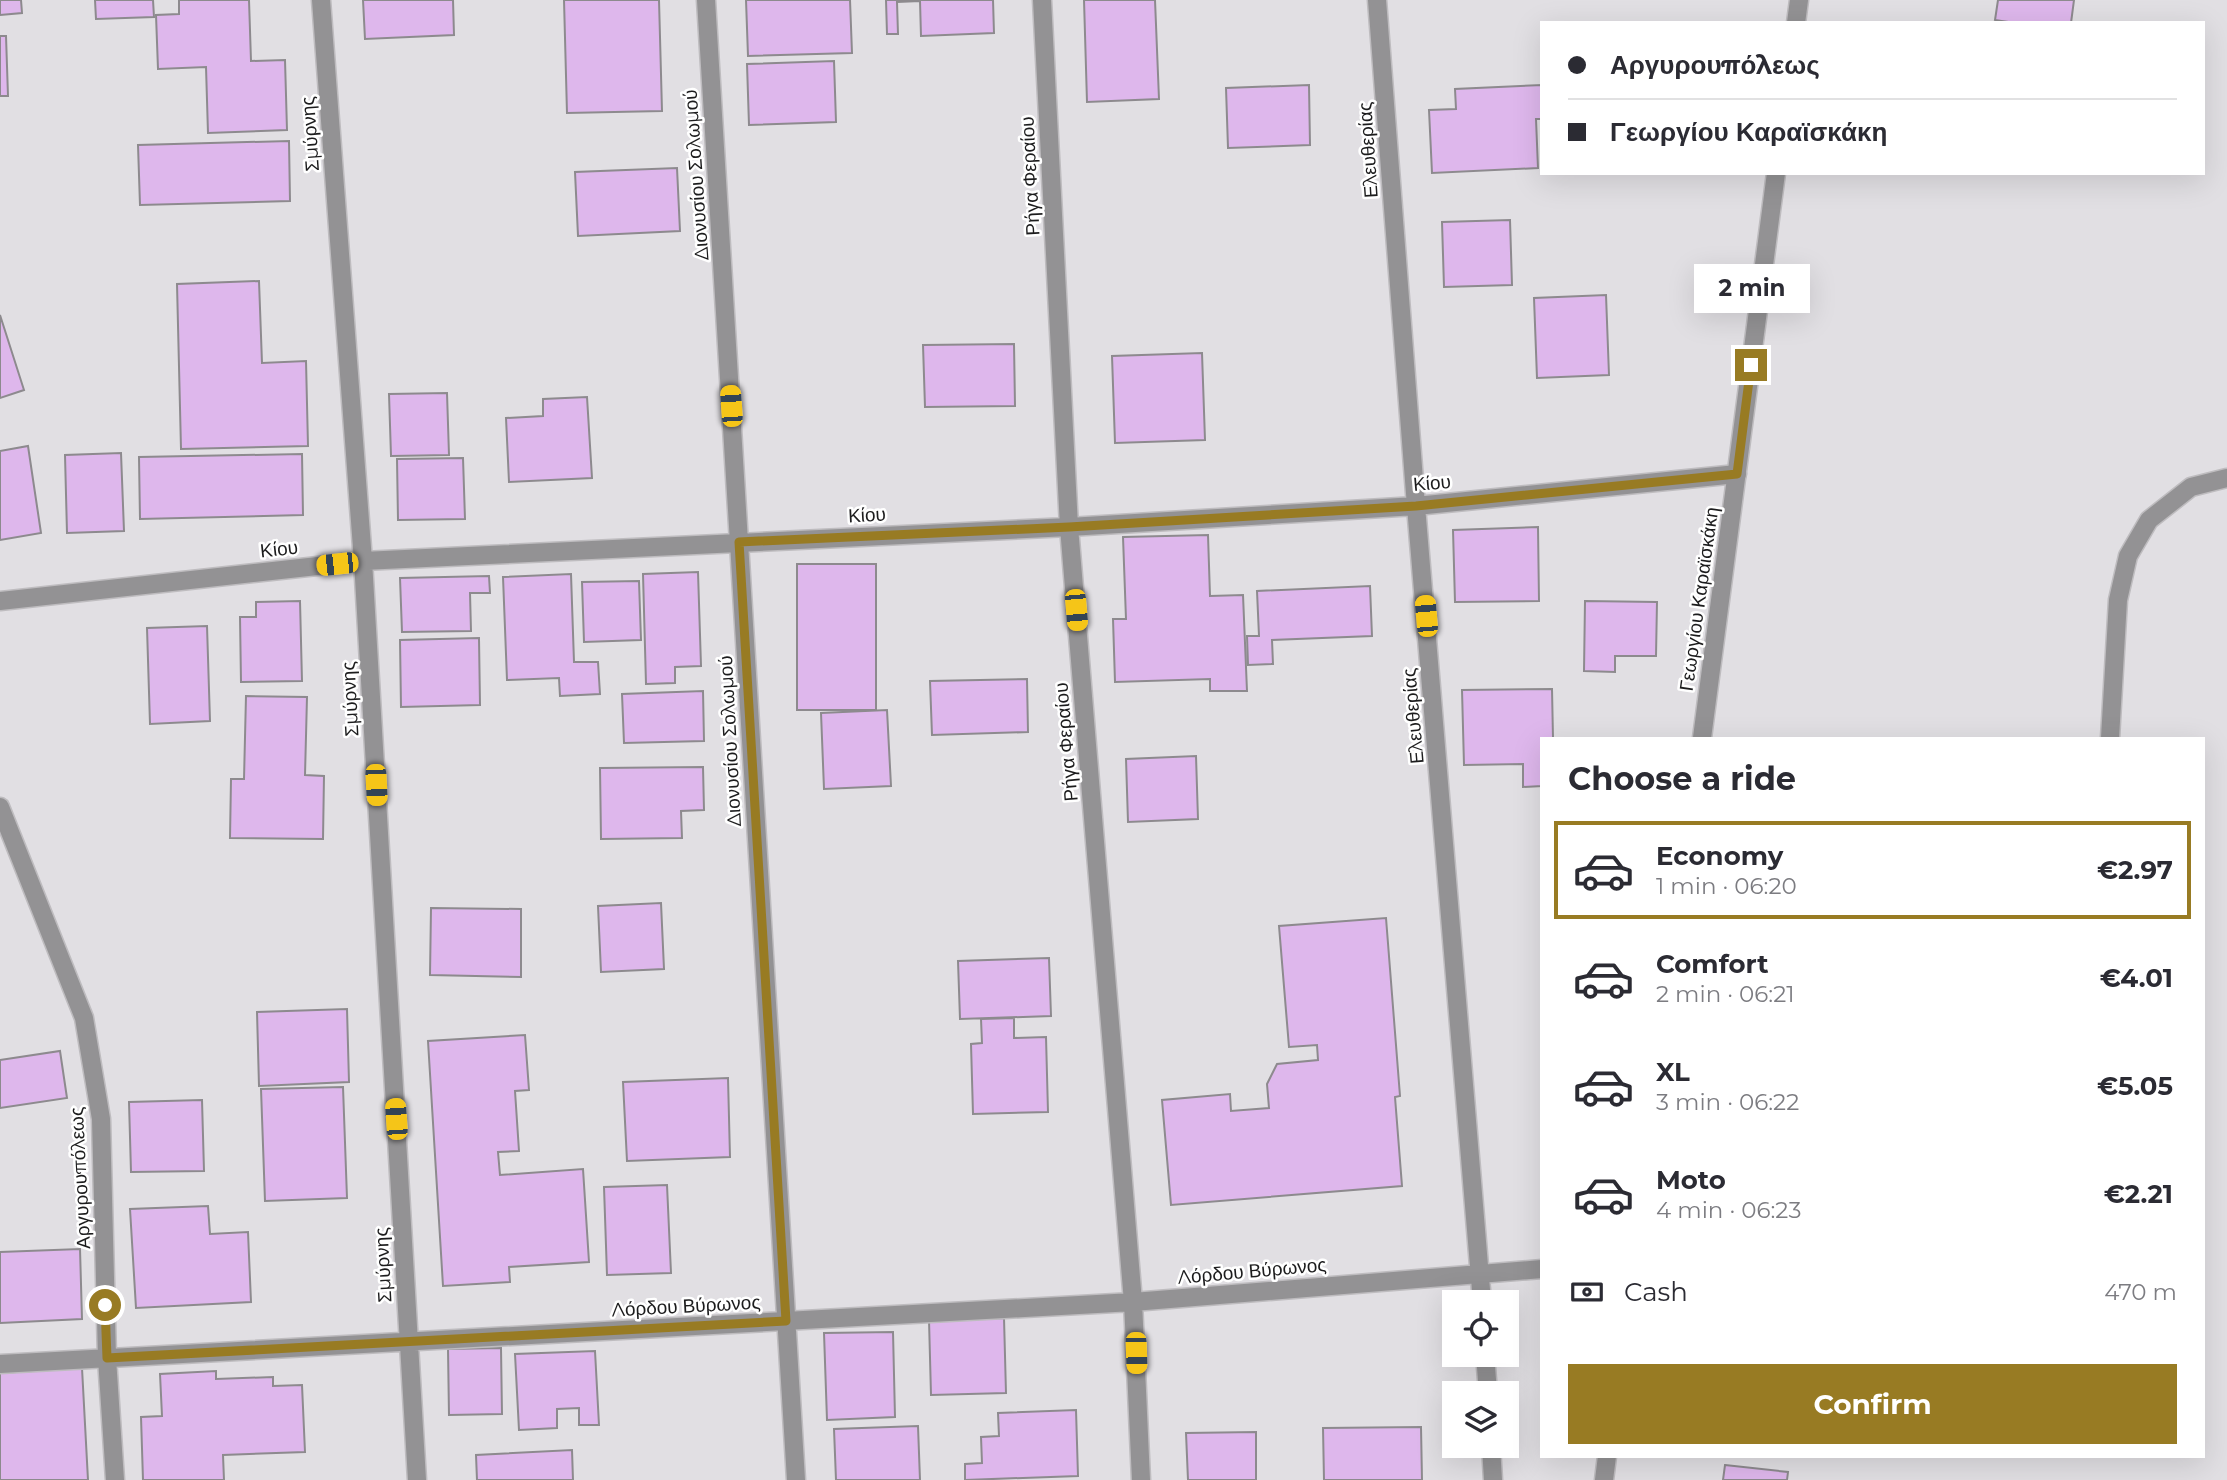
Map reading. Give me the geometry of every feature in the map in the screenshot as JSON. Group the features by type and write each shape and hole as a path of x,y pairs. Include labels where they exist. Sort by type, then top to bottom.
{"street":[{"name":"Σμύρνης","path":"321,0 363,561 417,1480"},
{"name":"Διονυσίου Σολωμού","path":"706,0 796,1480"},
{"name":"Ρήγα Φεραίου","path":"1042,0 1069,527 1133,1302 1141,1480"},
{"name":"Ελευθερίας","path":"1377,0 1481,1290"},
{"path":"1796,21 1799,0"},
{"name":"Γεωργίου Καραϊσκάκη","path":"1702,737 1776,175"},
{"name":"Κίου","path":"0,601 363,561 1069,527 1416,506 1737,474"},
{"path":"2110,737 2118,600 2129,556 2148,520 2191,487 2227,478"},
{"name":"Αργυρουπόλεως","path":"0,807 84,1018 101,1119 107,1358 115,1480"},
{"name":"Λόρδου Βύρωνος","path":"0,1364 1133,1302 1540,1269"},
{"path":"1492,1458 1493,1480"},
{"path":"1604,1480 1607,1458"}],"building":[{"path":"0,0 21,0 22,13 0,15"},
{"path":"95,0 153,0 154,17 96,19"},
{"path":"179,0 249,0 251,61 285,60 287,130 208,133 206,67 158,69 156,15 179,14"},
{"path":"363,0 453,0 454,35 365,39"},
{"path":"564,0 659,0 662,111 567,113"},
{"path":"746,0 850,0 852,53 748,56"},
{"path":"886,0 993,0 994,33 921,36 920,1 897,2 898,34 887,34"},
{"path":"1084,0 1155,0 1159,99 1087,102"},
{"path":"1998,0 2074,0 2071,21 1995,20"},
{"path":"0,36 6,36 8,96 0,96"},
{"path":"834,61 836,122 749,125 747,64"},
{"path":"1309,85 1310,145 1228,148 1226,88"},
{"path":"1540,85 1540,119 1536,119 1538,168 1432,173 1429,110 1456,109 1455,89"},
{"path":"289,141 290,201 140,205 138,145"},
{"path":"677,168 680,231 578,236 575,172"},
{"path":"1510,220 1512,285 1444,287 1442,222"},
{"path":"259,281 262,363 306,361 308,446 181,449 177,284"},
{"path":"1606,295 1609,375 1537,378 1534,298"},
{"path":"0,315 24,390 0,398"},
{"path":"1014,344 1015,406 925,407 923,345"},
{"path":"1202,353 1205,440 1115,443 1112,356"},
{"path":"447,393 449,455 391,456 389,394"},
{"path":"587,397 592,478 509,482 506,418 543,416 543,399"},
{"path":"28,446 41,533 0,540 0,451"},
{"path":"121,453 124,531 67,533 65,455"},
{"path":"302,454 303,515 140,519 139,457"},
{"path":"463,458 465,519 398,520 397,459"},
{"path":"1538,527 1539,601 1455,602 1453,530"},
{"path":"1208,535 1210,596 1243,595 1247,691 1210,691 1210,679 1115,682 1113,619 1126,619 1123,537"},
{"path":"797,564 876,564 876,710 797,710"},
{"path":"698,572 701,666 675,667 675,683 646,684 643,574"},
{"path":"571,574 574,662 598,662 600,694 560,696 559,678 507,680 503,577"},
{"path":"489,576 490,593 470,593 471,631 402,632 400,578"},
{"path":"639,581 641,640 584,642 582,582"},
{"path":"1370,586 1372,636 1272,640 1273,664 1248,665 1247,636 1259,636 1257,591"},
{"path":"300,601 302,681 241,682 240,617 256,617 256,602"},
{"path":"1585,601 1657,602 1656,656 1615,656 1615,672 1584,671"},
{"path":"207,626 210,721 150,724 147,628"},
{"path":"479,638 480,705 401,707 400,640"},
{"path":"1027,679 1028,732 932,735 930,681"},
{"path":"1552,689 1553,737 1540,737 1540,786 1523,787 1523,764 1464,765 1462,690"},
{"path":"703,691 704,741 624,743 622,694"},
{"path":"246,696 307,697 305,775 324,776 323,839 230,838 231,779 244,779"},
{"path":"887,710 891,786 824,789 821,713"},
{"path":"1196,756 1198,819 1128,822 1126,759"},
{"path":"703,767 704,810 681,811 682,838 601,839 600,768"},
{"path":"661,903 664,969 601,972 598,906"},
{"path":"431,908 521,909 521,977 430,975"},
{"path":"1386,918 1400,1096 1395,1097 1402,1186 1171,1205 1162,1100 1230,1094 1231,1111 1269,1108 1267,1084 1277,1064 1318,1060 1317,1045 1289,1047 1279,926"},
{"path":"1049,958 1051,1016 960,1019 958,961"},
{"path":"347,1009 349,1082 259,1086 257,1012"},
{"path":"1014,1018 1014,1038 1046,1037 1048,1112 973,1114 971,1044 982,1043 981,1019"},
{"path":"525,1035 529,1090 515,1091 519,1151 498,1152 500,1175 583,1169 589,1262 509,1267 510,1282 443,1286 428,1041"},
{"path":"60,1051 67,1098 0,1108 0,1060"},
{"path":"728,1078 730,1157 627,1161 623,1082"},
{"path":"343,1087 347,1198 265,1201 261,1089"},
{"path":"202,1100 204,1171 131,1172 129,1102"},
{"path":"667,1185 671,1273 607,1275 604,1187"},
{"path":"208,1206 210,1234 248,1232 251,1302 136,1308 130,1209"},
{"path":"80,1249 82,1319 0,1323 0,1252"},
{"path":"1004,1318 1006,1393 931,1395 929,1320"},
{"path":"893,1332 895,1417 827,1420 824,1333"},
{"path":"501,1348 502,1414 449,1415 448,1349"},
{"path":"595,1351 599,1425 579,1425 579,1408 557,1409 557,1428 519,1430 515,1354"},
{"path":"82,1368 88,1480 0,1480 0,1373"},
{"path":"216,1371 216,1379 273,1377 273,1386 302,1385 305,1452 223,1455 224,1480 143,1480 141,1417 162,1416 160,1374"},
{"path":"1076,1410 1078,1476 965,1480 965,1464 982,1463 981,1437 999,1436 998,1413"},
{"path":"918,1426 920,1480 836,1480 834,1429"},
{"path":"1421,1427 1422,1480 1324,1480 1323,1428"},
{"path":"1256,1432 1256,1480 1188,1480 1186,1433"},
{"path":"572,1450 573,1480 477,1480 476,1455"},
{"path":"1725,1465 1788,1472 1787,1480 1723,1480"}],"route":[{"path":"105,1305 107,1358 786,1321 739,542 1069,527 1416,506 1737,474 1751,365"}]}
